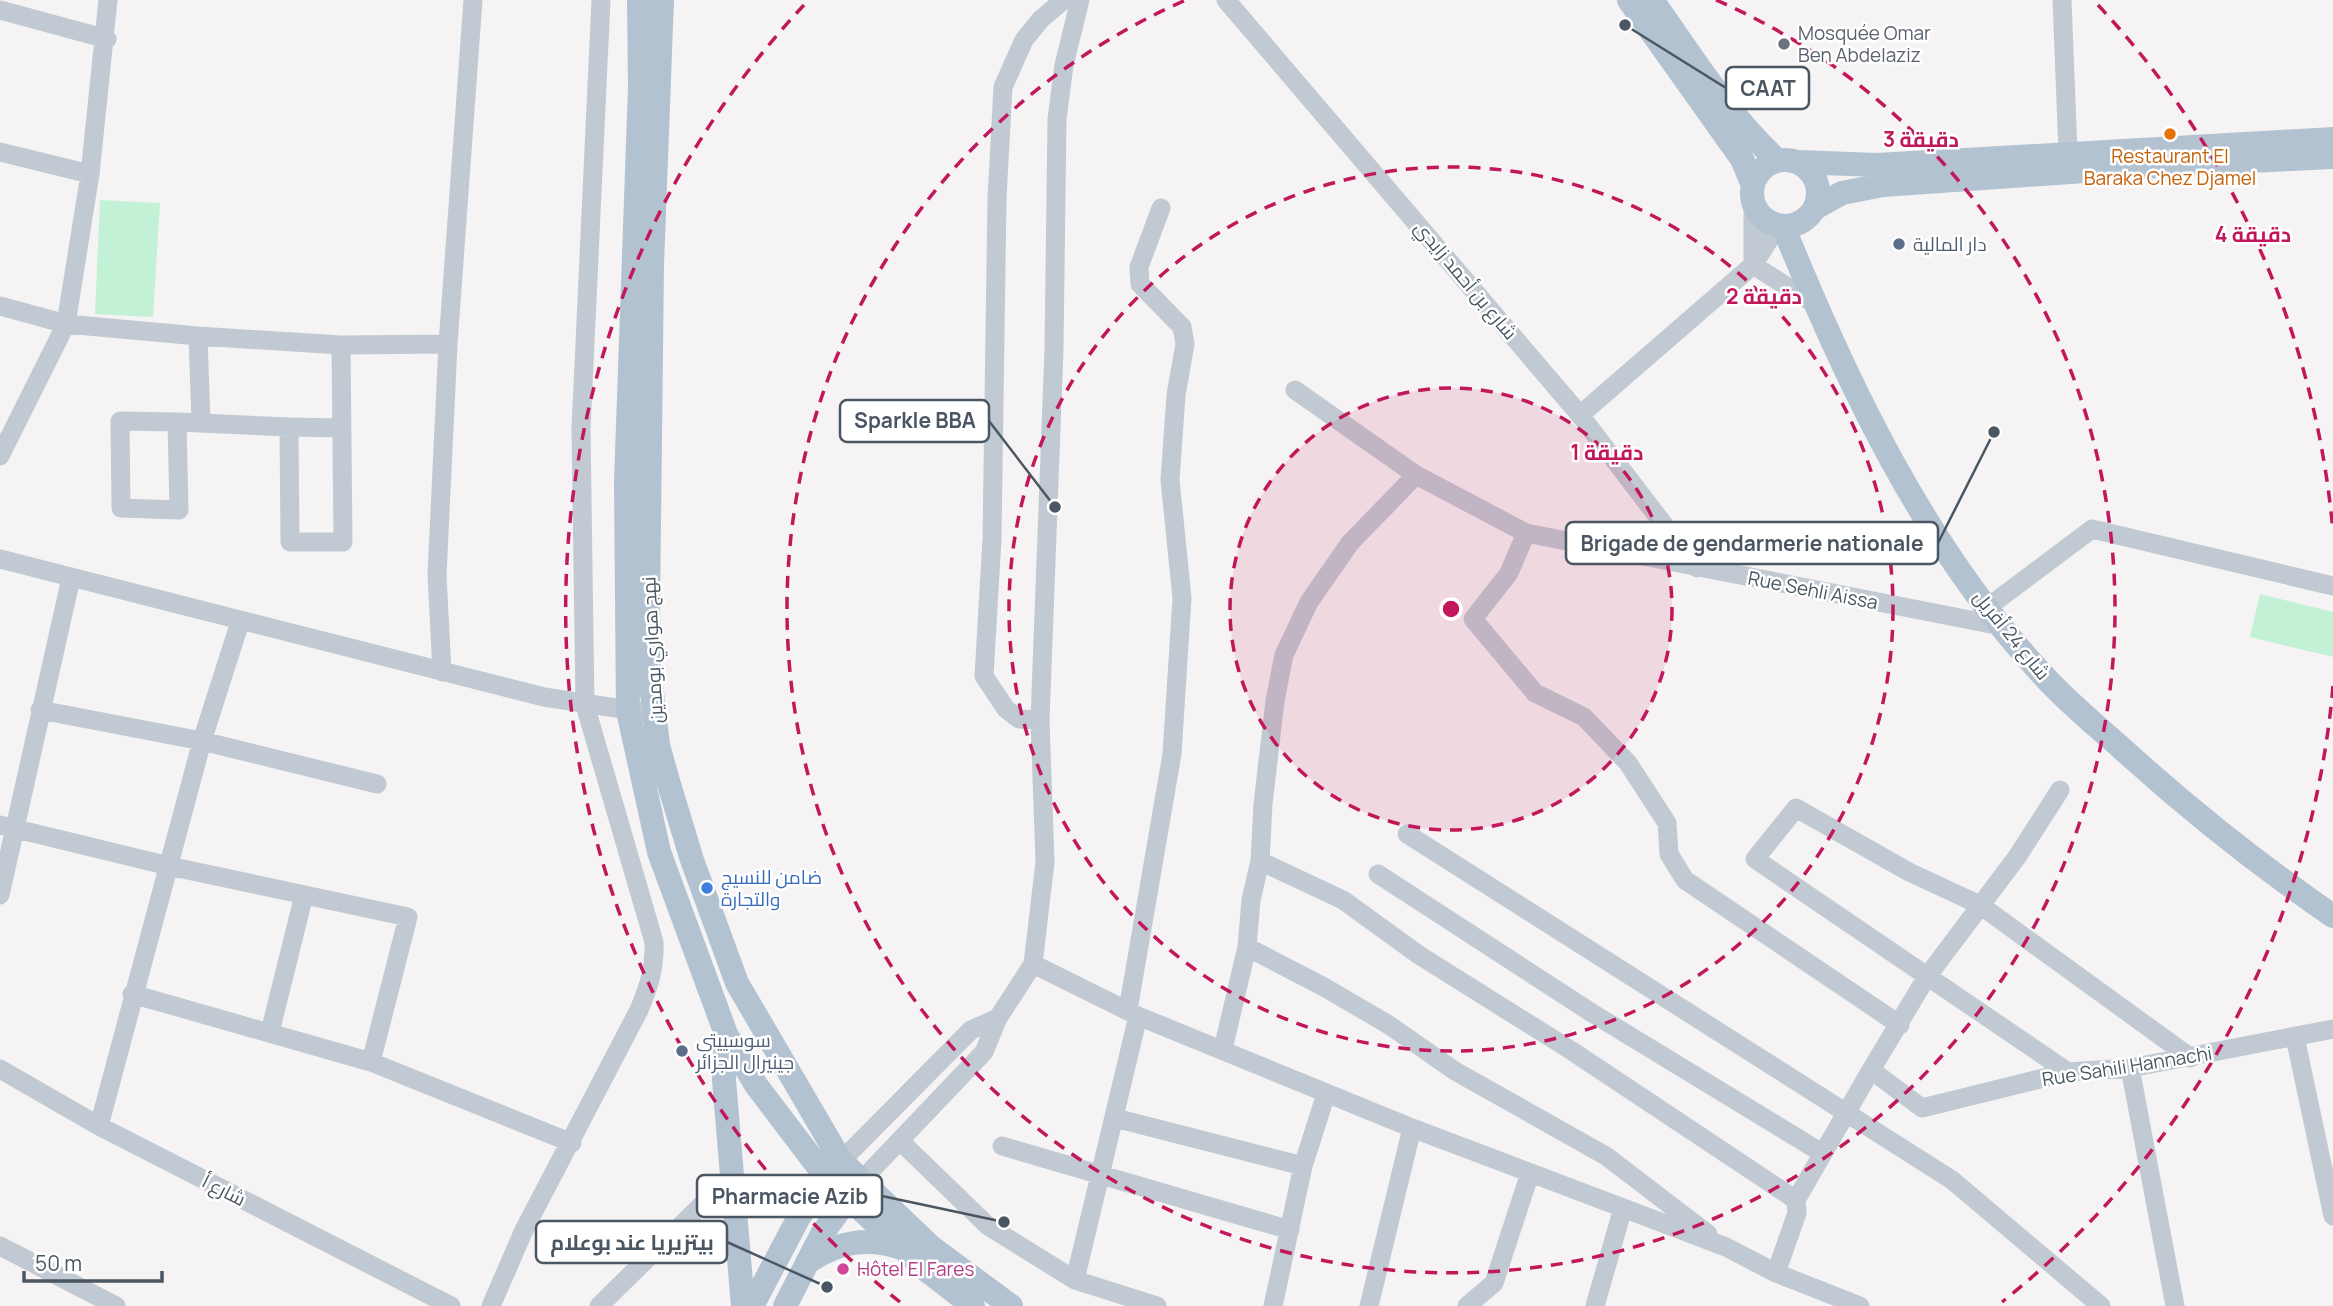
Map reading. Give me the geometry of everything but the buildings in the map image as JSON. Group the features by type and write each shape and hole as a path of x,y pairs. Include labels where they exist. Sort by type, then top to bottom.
{"main road":[{"name":"نهج هواري بومدين","path":"639,0 640,87 626,482 628,711 659,852 726,1034 756,1085 853,1189 902,1248 973,1306"},
{"name":"نهج هواري بومدين","path":"662,0 652,264 648,584 649,667 658,745 692,860 737,983 834,1169"},
{"path":"1629,0 1742,159 1763,218 1796,220 1842,193 1883,185 2185,164 2333,157"},
{"path":"1652,0 1728,109 1749,134 1788,161 1811,172 1817,181 1819,197 1796,220"},
{"path":"1753,194 1762,169 1788,161 1877,165 2068,152 2333,139"},
{"name":"شارع 24 أفريل","path":"1796,220 1799,266 1813,303 1874,426 1912,495 1950,555 1994,616 2041,674 2146,770 2272,874 2333,916"},
{"path":"726,1034 724,1080 730,1177 743,1306"},
{"path":"752,1306 799,1217 834,1169"},
{"name":"نهج هواري بومدين","path":"853,1189 1011,1306"},
{"path":"785,1306 807,1262 853,1189"},
{"path":"807,1262 843,1244 873,1242 902,1248"}],"street":[{"path":"0,456 66,324 90,174 107,39 108,0"},
{"path":"442,672 437,575 448,344 473,0"},
{"path":"491,1306 524,1230 572,1143 639,1010 653,974 655,961 654,943 585,705 581,428 601,0"},
{"path":"1040,720 1019,719 1006,709 984,676 992,539 997,198 1003,87 1024,40 1041,19 1064,0"},
{"path":"853,1189 984,1052 998,1018 1033,964 1045,862 1040,720 1054,349 1057,119 1064,65 1080,0"},
{"name":"شارع بن أحمد زايدي","path":"1226,0 1580,415 1697,568"},
{"path":"2062,0 2068,152"},
{"path":"0,10 107,39"},
{"path":"0,152 90,174"},
{"path":"1753,194 1754,265"},
{"path":"1074,1280 1115,1118 1172,754 1182,598 1170,480 1176,395 1185,344 1182,327 1140,284 1139,267 1160,208"},
{"path":"1580,415 1754,265 1796,220"},
{"path":"1754,265 1813,303"},
{"path":"0,306 66,324 198,337 341,345 448,344"},
{"path":"198,337 201,422"},
{"path":"289,427 290,542 343,542 341,345"},
{"name":"Rue Sehli Aissa","path":"1295,390 1416,475 1525,533 1697,568 1994,616"},
{"path":"177,422 179,510 121,508 120,421 201,422 341,428"},
{"path":"1223,1049 1247,947 1251,900 1261,861 1265,791 1284,655 1309,602 1350,543 1416,475"},
{"path":"1994,616 2092,529 2333,586"},
{"path":"1525,533 1509,573 1473,619 1535,692 1584,717 1628,763 1667,823 1669,854 1685,880 1900,1025"},
{"path":"0,559 442,672 585,705 655,713"},
{"path":"0,895 8,826 40,709 71,578"},
{"path":"99,1126 132,994 202,741 240,622"},
{"path":"40,709 202,741 377,784"},
{"path":"1776,1273 1797,1213 1796,1200 1846,1112 1926,978 2017,857 2060,790"},
{"path":"2068,1072 1926,978 1755,859 1796,808 1909,872 1980,905 2191,1058"},
{"path":"8,826 169,866 408,917 371,1062"},
{"path":"1407,834 1952,1180 2101,1306"},
{"path":"1261,861 1343,900 1419,955 1572,1051 1796,1200"},
{"path":"1378,874 1592,1013 1822,1153"},
{"path":"270,1032 304,895"},
{"path":"1247,947 1346,1000 1455,1071 1606,1156 1726,1247"},
{"path":"1033,964 1133,1013 1326,1094 1726,1247 1776,1273 1860,1306"},
{"path":"132,994 371,1062 572,1143"},
{"path":"834,1169 971,1030 998,1018"},
{"name":"Rue Sahili Hannachi","path":"1871,1070 1922,1108 2068,1072 2130,1068 2333,1029"},
{"path":"2295,1037 2326,1162 2333,1216"},
{"path":"2130,1068 2175,1306"},
{"name":"شارع أ","path":"0,1069 99,1126 452,1306"},
{"path":"1273,1306 1303,1166 1326,1094"},
{"path":"1115,1118 1303,1166"},
{"path":"1369,1306 1412,1128"},
{"path":"900,1141 988,1226 1074,1280 1157,1306"},
{"path":"1002,1146 1100,1172 1290,1230"},
{"path":"1468,1306 1494,1283 1530,1173"},
{"path":"599,1306 730,1177"},
{"path":"1595,1306 1623,1208"},
{"path":"0,1246 116,1306"}],"green space":[{"path":"100,200 160,203 153,317 95,314"},
{"path":"2260,594 2333,612 2333,657 2250,637"}],"place":[{"name":"CAAT","path":"1625,25"},
{"name":"Mosquée Omar Ben Abdelaziz","path":"1784,44"},
{"name":"Restaurant El Baraka Chez Djamel","path":"2170,134"},
{"name":"دار المالية","path":"1899,244"},
{"name":"Brigade de gendarmerie nationale","path":"1994,432"},
{"name":"Sparkle BBA","path":"1055,507"},
{"name":"ضامن للنسيج والتجارة","path":"707,888"},
{"name":"سوسييتي جينيرال الجزائر","path":"682,1051"},
{"name":"Pharmacie Azib","path":"1004,1222"},
{"name":"Hôtel El Fares","path":"843,1269"},
{"name":"بيتزيريا عند بوعلام","path":"827,1287"}]}
